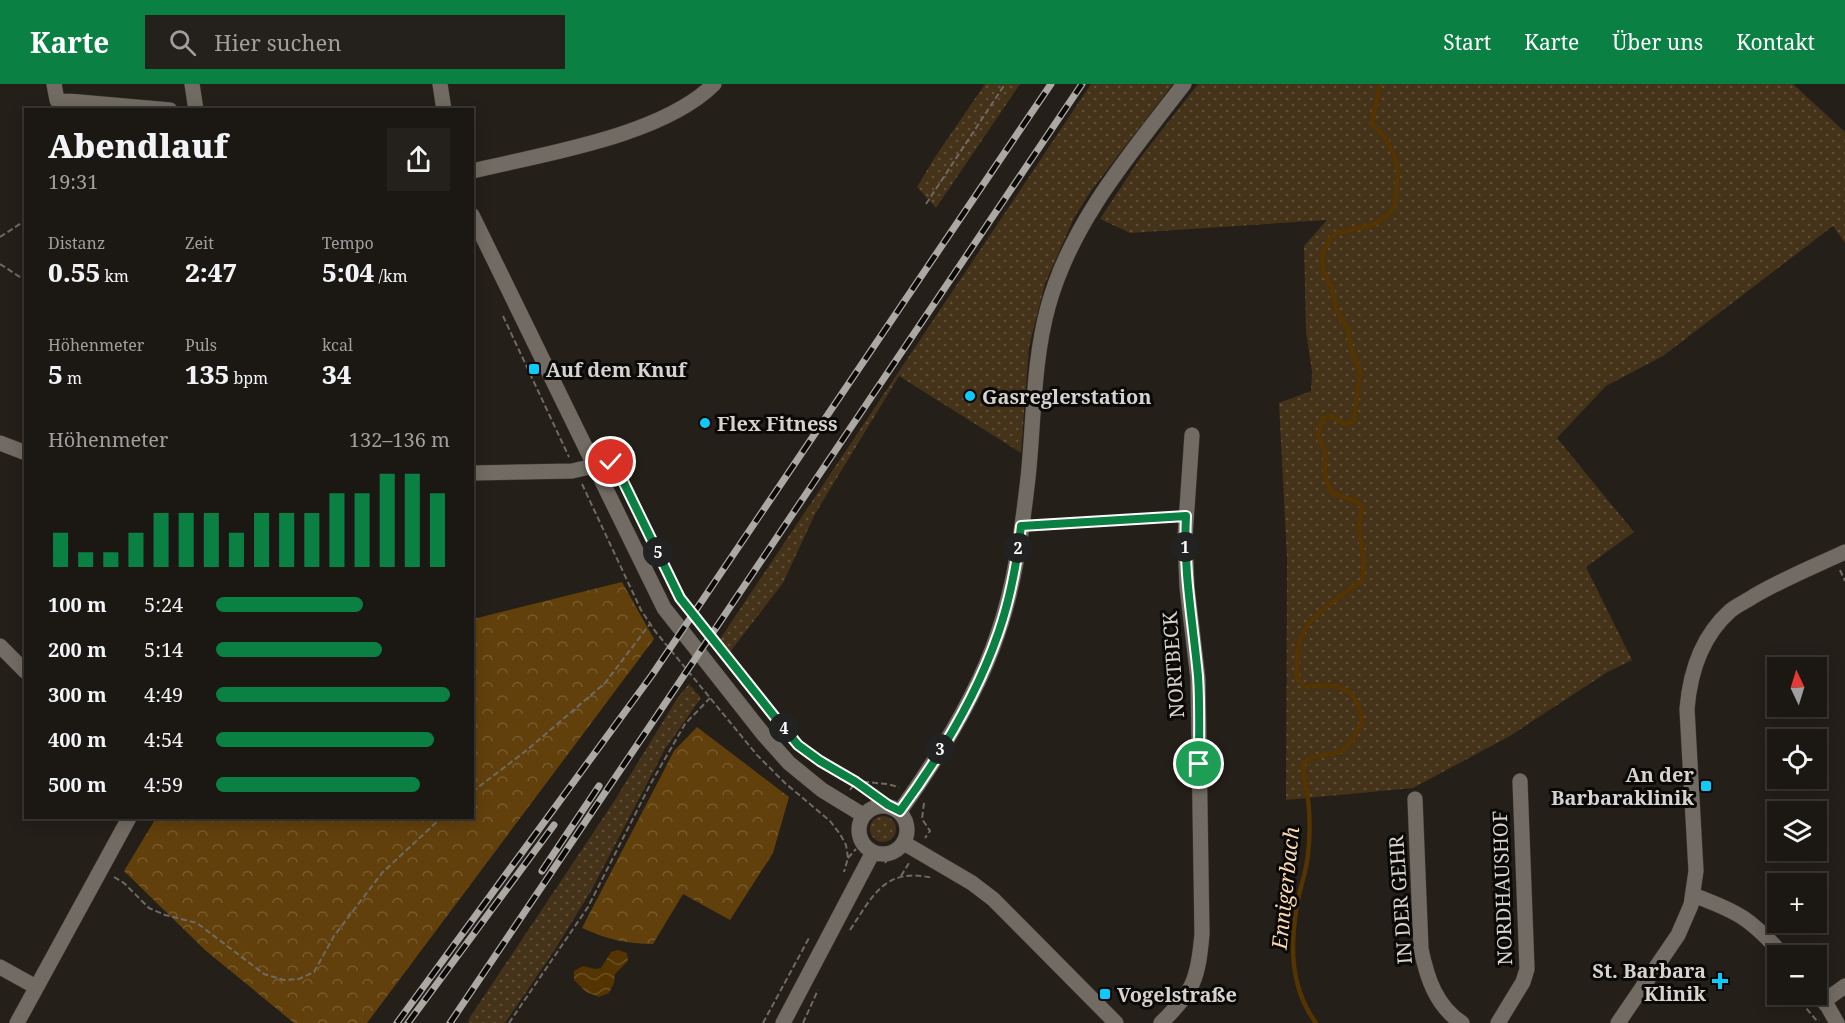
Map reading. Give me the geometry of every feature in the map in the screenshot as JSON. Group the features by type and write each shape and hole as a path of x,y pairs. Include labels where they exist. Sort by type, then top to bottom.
{"street":[{"path":"54,84 57,100 147,108"},
{"path":"192,84 196,108"},
{"path":"440,84 444,108"},
{"path":"474,171 637,129 693,101 714,84"},
{"path":"894,808 966,707 998,634 1007,602 1021,526 1040,348 1048,308 1059,274 1075,237 1098,200 1184,84"},
{"path":"474,219 664,608 764,735 789,763 822,790 863,815"},
{"name":"NORTBECK","path":"1161,1023 1190,992 1200,957 1202,934 1198,679 1185,537 1192,435"},
{"path":"0,443 24,452"},
{"path":"474,473 576,471 594,466"},
{"path":"1618,1023 1677,934 1687,915 1693,895 1696,871 1687,709 1689,686 1698,657 1713,631 1731,610 1769,588 1845,552"},
{"path":"0,646 24,670"},
{"name":"NORDHAUSHOF","path":"1498,1023 1524,982 1527,969 1520,781"},
{"name":"IN DER GEHR","path":"1415,799 1421,949 1431,987 1441,1003 1461,1023"},
{"path":"874,807 894,808 904,817 908,830 904,843 893,852 880,854 868,847 859,829 863,815 874,807"},
{"path":"17,1023 128,819"},
{"path":"904,843 972,883 993,899 1116,1023"},
{"path":"783,1023 868,847"},
{"path":"1693,895 1744,916 1774,945"},
{"path":"0,967 36,987"},
{"path":"1827,993 1845,986"},
{"path":"1826,1005 1837,1023"}],"lane":[{"path":"1021,526 1186,516"}],"path":[{"path":"926,204 1005,84"},
{"path":"0,237 24,221"},
{"path":"0,264 24,280"},
{"path":"503,315 576,471"},
{"path":"602,447 620,475 680,598 798,745 894,808"},
{"path":"474,790 527,750 605,683 650,624"},
{"path":"509,1023 588,907 651,783 685,724 710,698"},
{"path":"101,869 124,883 149,908 165,915 197,923 264,974 284,980 299,979 314,972 334,936 382,873 440,819"},
{"path":"830,821 846,845 848,858 843,876"},
{"path":"848,858 868,847"},
{"path":"848,932 885,883 901,876"},
{"path":"763,1023 812,933"},
{"path":"803,1023 820,988"}],"shaded area":[{"path":"985,84 1020,84 936,208 917,187"},
{"path":"1091,84 1173,84 1091,191 1074,218 1045,284 1029,347 1021,453 899,376 815,514 783,583 730,652 720,639"},
{"path":"1198,84 1793,84 1845,132 1845,243 1833,226 1663,356 1606,386 1557,438 1634,532 1586,567 1632,660 1606,673 1510,736 1413,788 1286,800 1287,558 1279,403 1311,391 1312,372 1306,331 1304,246 1327,220 1130,233 1100,219 1140,158"},
{"path":"689,684 701,698 665,749 591,891 554,951 505,1023 469,1023 468,1020 613,803 678,697"},
{"path":"883,816 892,820 896,829 892,838 883,842 874,838 870,829 874,820"}],"green space":[{"path":"622,582 654,639 367,1023 294,1023 205,950 124,871 155,819 474,819 474,619"},
{"path":"697,727 789,797 773,853 730,920 683,894 653,944 617,940 582,928 674,751"}],"water":[{"path":"618,950 627,953 628,961 615,974 609,993 599,997 586,992 574,980 574,971 583,966 601,968 611,952"}],"waterway":[{"name":"Ennigerbach","path":"1316,1023 1300,993 1293,945 1296,912 1307,864 1309,841 1309,806 1303,763 1314,757 1335,753 1345,748 1362,723 1360,710 1351,693 1337,686 1305,687 1297,679 1298,653 1300,639 1311,621 1332,602 1362,581 1364,561 1359,526 1362,506 1356,501 1332,493 1325,477 1325,452 1318,436 1323,418 1330,416 1345,424 1354,421 1360,370 1351,349 1348,329 1336,309 1332,287 1323,272 1322,254 1330,239 1337,233 1373,225 1389,214 1395,204 1398,172 1394,155 1385,137 1372,121 1380,84"}],"railway":[{"path":"397,1023 652,675 1051,84"},
{"path":"450,1023 1082,84"},
{"path":"542,871 599,786"},
{"path":"408,1023 554,825"}],"place":[{"name":"Auf dem Knuf","path":"534,369"},
{"name":"Gasreglerstation","path":"970,396"},
{"name":"Flex Fitness","path":"705,423"},
{"name":"An der Barbaraklinik","path":"1706,786"},
{"name":"St. Barbara Klinik","path":"1720,981"},
{"name":"Vogelstraße","path":"1105,994"}],"route":[{"path":"611,462 620,475 680,598 798,745 900,811 966,707 982,674 998,634 1009,592 1021,526 1186,516 1188,587 1198,679 1199,764"}]}
